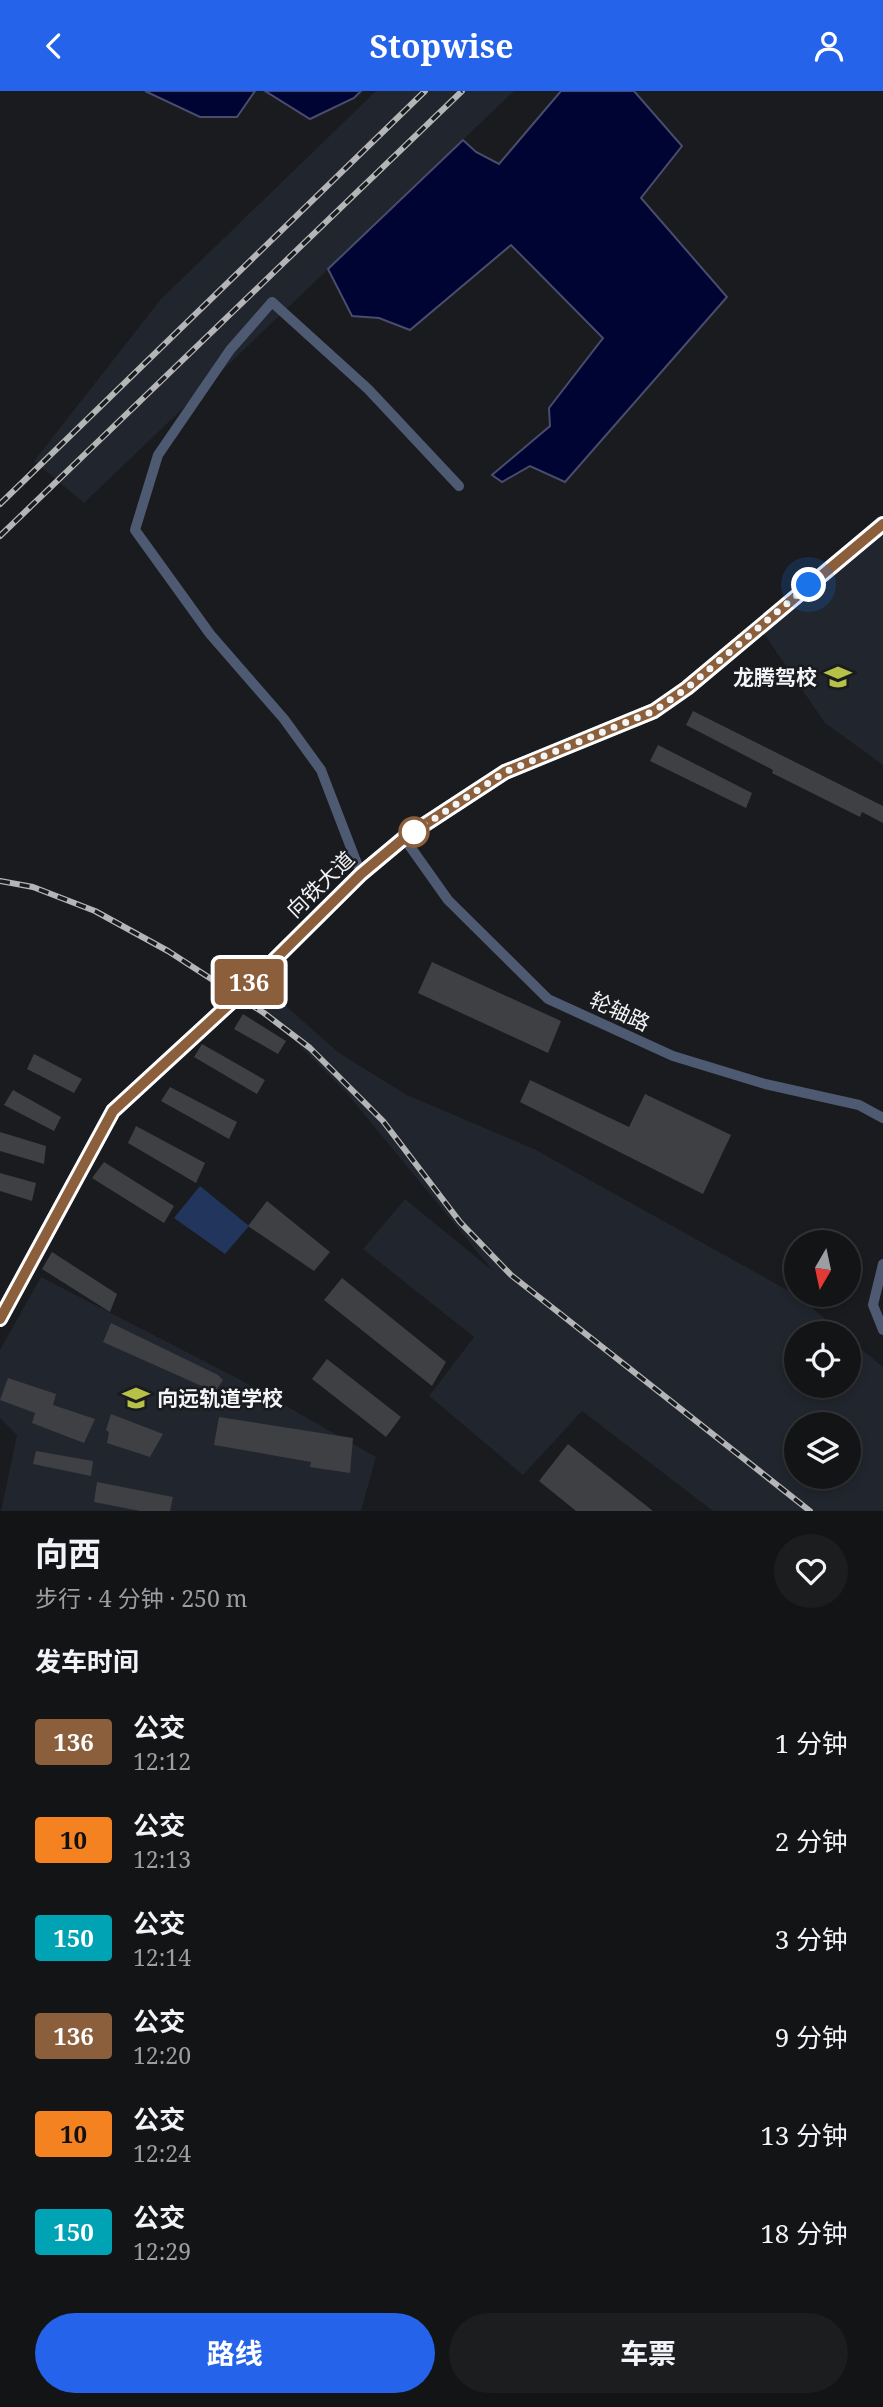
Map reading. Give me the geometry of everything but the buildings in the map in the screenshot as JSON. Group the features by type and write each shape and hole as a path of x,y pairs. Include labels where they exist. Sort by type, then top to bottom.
{"street":[{"path":"361,874 321,770 284,719 210,633 135,530 158,455 230,350 272,302 368,389 459,486"},
{"name":"向铁大道","path":"0,1319 113,1111 238,996 361,874 404,838 505,772 654,711 687,688 883,524"},
{"name":"轮轴路","path":"404,838 448,900 548,999 673,1056 765,1083 859,1105 883,1118"},
{"path":"883,1263 873,1305 883,1330"}],"shaded area":[{"path":"145,91 255,91 237,117 200,117"},
{"path":"265,91 361,91 354,98 310,119"},
{"path":"376,91 514,91 84,503 34,461 161,299"},
{"path":"561,91 634,91 682,146 641,198 727,297 565,482 530,466 502,482 492,475 550,426 549,408 603,338 511,245 410,330 379,318 352,316 328,269 463,140 476,152 499,164"},
{"name":"龙腾驾校","path":"883,532 883,765 825,723 762,631"},
{"path":"269,991 339,1053 407,1095 534,1149 784,1288 784,1307 811,1307 828,1321 784,1321 784,1398 861,1398 861,1349 883,1367 883,1511 713,1511 582,1411 523,1475 429,1396 474,1337 363,1249 405,1199 493,1271 345,1091 289,1035 249,1006"},
{"path":"200,1186 249,1226 225,1254 174,1218"},
{"name":"向远轨道学校","path":"41,1277 237,1378 376,1457 361,1511 1,1511 17,1435 0,1418 0,1350"}],"railway":[{"path":"0,504 425,91"},
{"path":"0,536 462,91"},
{"path":"0,881 33,887 95,911 168,951 264,1013 310,1048 383,1121 460,1222 511,1275 810,1511"}],"bus line":[{"name":"136","path":"0,1319 30,1269 113,1111 238,996 383,854 505,772 654,711 687,688 883,524"}],"place":[{"name":"龙腾驾校","path":"838,677"},
{"name":"向远轨道学校","path":"136,1398"}],"route":[{"path":"414,832 505,772 654,711 687,688 809,585"}]}
